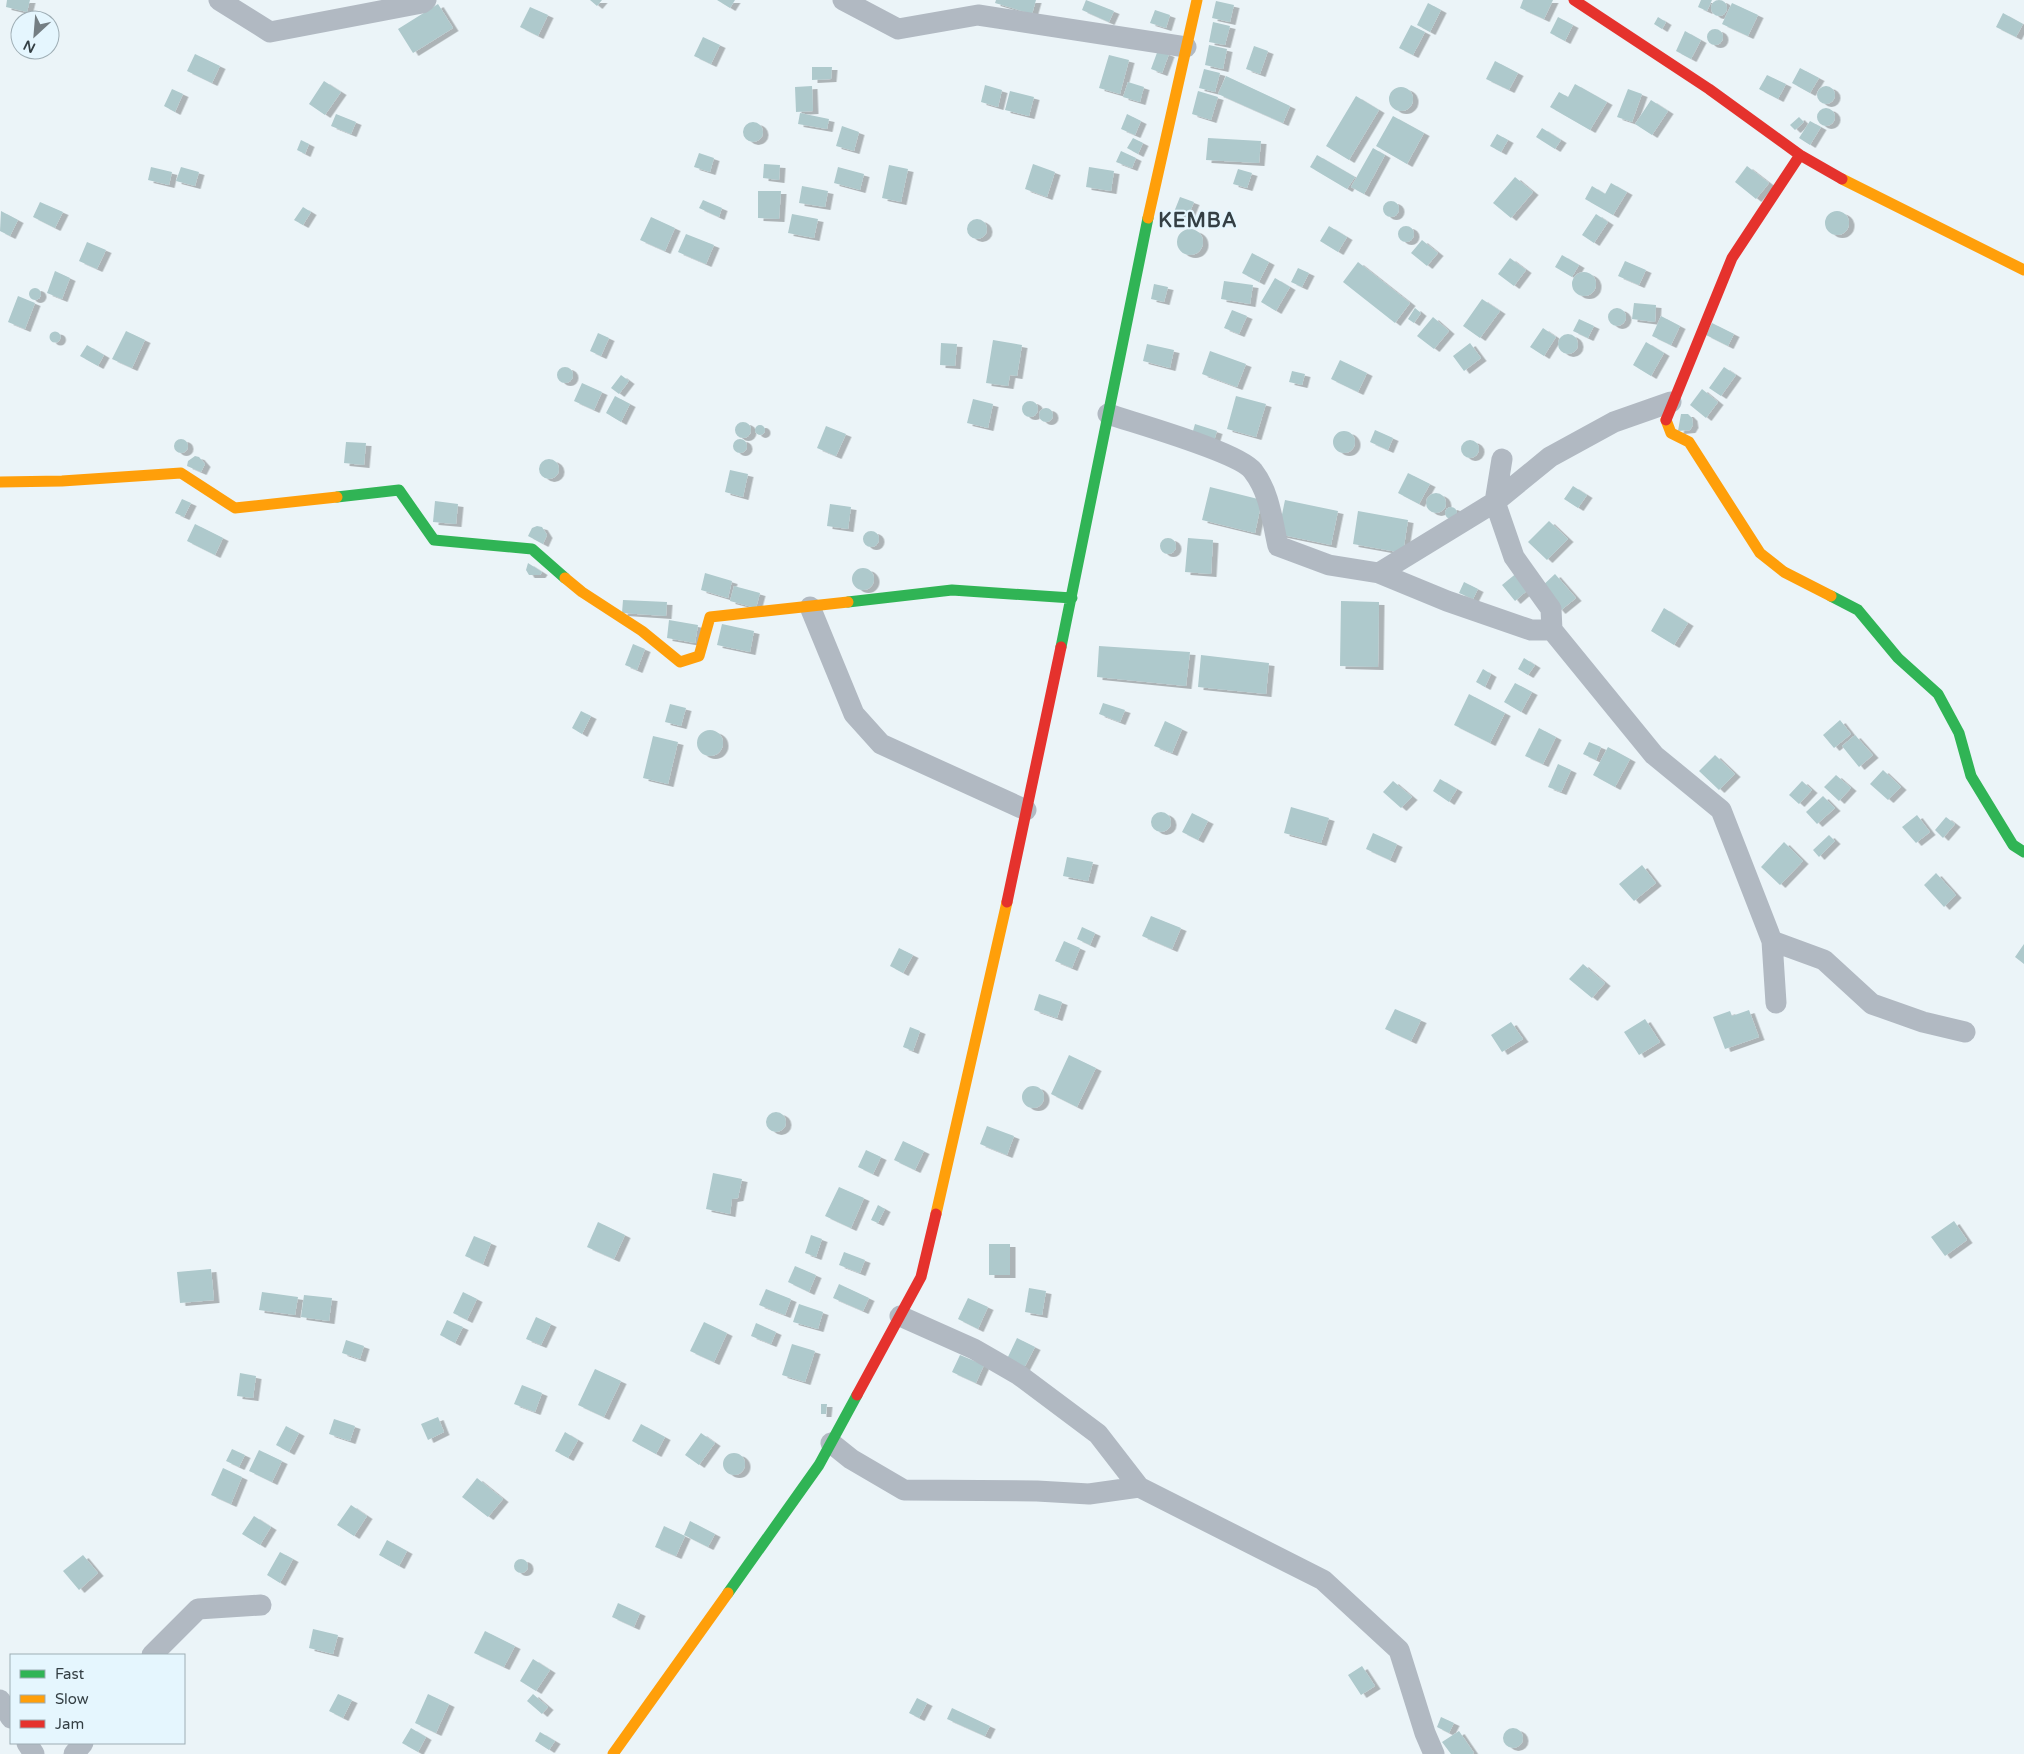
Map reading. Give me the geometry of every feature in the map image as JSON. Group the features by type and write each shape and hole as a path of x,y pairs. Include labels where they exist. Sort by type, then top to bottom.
{"street":[{"path":"219,0 270,32 422,3 426,0"},
{"path":"842,0 898,29 978,15 1186,47"},
{"path":"613,1754 819,1465 921,1277 988,990 1072,598 1144,233 1197,0"},
{"path":"1574,0 1709,89 1800,155 1861,190 2024,270"},
{"path":"1800,155 1732,258 1664,422 1671,433 1689,442 1760,553 1784,572 1858,610 1898,658 1938,694 1959,733 1971,776 2013,845 2024,852"},
{"path":"1379,573 1495,502 1550,457 1614,422 1671,402"},
{"path":"1108,414 1210,448 1252,469 1266,492 1278,546 1329,565 1379,573 1447,601 1531,630 1552,630"},
{"path":"1502,459 1495,502 1514,558 1551,609 1552,630 1654,755 1721,810 1772,941 1776,1004"},
{"path":"0,482 62,481 180,473 235,508 399,490 434,540 532,549 582,592 642,631 680,662 699,656 710,617 952,590 1072,598"},
{"path":"810,607 854,714 881,744 1026,810"},
{"path":"1772,941 1824,960 1872,1004 1923,1022 1965,1032"},
{"path":"900,1316 974,1349 1019,1375 1098,1434 1140,1487 1323,1580 1398,1650 1425,1733 1434,1754"},
{"path":"831,1443 852,1459 904,1490 1037,1491 1090,1494 1140,1487"},
{"path":"153,1654 198,1610 261,1605"},
{"path":"0,1700 10,1716"},
{"path":"74,1754 82,1744"}],"building":[{"path":"7,0 30,0 28,10 6,7"},
{"path":"590,0 602,0 597,6"},
{"path":"717,0 735,0 730,8"},
{"path":"996,0 1036,0 1032,14 995,3"},
{"path":"1086,0 1114,11 1109,22 1082,10"},
{"path":"1523,0 1553,0 1544,19 1520,8"},
{"path":"1701,0 1712,0 1707,11 1698,7"},
{"path":"1719,0 1725,2 1727,8 1725,14 1719,16 1713,14 1711,8 1713,2"},
{"path":"1216,1 1234,5 1230,22 1212,18"},
{"path":"1428,3 1441,10 1430,32 1417,25"},
{"path":"1732,3 1758,15 1748,36 1722,24"},
{"path":"438,4 453,28 413,53 398,29"},
{"path":"530,7 548,15 538,36 520,27"},
{"path":"1155,10 1170,15 1166,28 1150,23"},
{"path":"2003,13 2023,24 2016,37 1996,27"},
{"path":"1558,17 1573,25 1565,41 1550,33"},
{"path":"1658,17 1666,22 1662,29 1654,24"},
{"path":"1213,22 1230,26 1225,45 1209,42"},
{"path":"1411,25 1425,32 1413,55 1399,48"},
{"path":"1715,29 1721,31 1723,37 1721,43 1715,45 1709,43 1707,37 1709,31"},
{"path":"1685,31 1701,40 1691,59 1676,51"},
{"path":"703,37 720,45 711,64 694,56"},
{"path":"1209,45 1227,49 1223,69 1205,65"},
{"path":"1254,46 1268,51 1260,74 1246,69"},
{"path":"1158,50 1169,54 1162,73 1151,69"},
{"path":"195,54 220,66 212,83 187,71"},
{"path":"1109,55 1129,60 1120,94 1099,88"},
{"path":"1495,61 1518,73 1509,90 1486,79"},
{"path":"812,67 832,67 831,79 812,80"},
{"path":"1800,68 1819,78 1810,93 1792,83"},
{"path":"1204,69 1220,73 1215,92 1199,88"},
{"path":"1767,75 1786,84 1778,99 1759,89"},
{"path":"1226,76 1290,106 1283,123 1218,94"},
{"path":"324,81 341,92 325,115 309,104"},
{"path":"1128,82 1144,87 1140,102 1123,97"},
{"path":"1575,84 1607,102 1590,130 1550,107 1559,92 1568,97"},
{"path":"985,85 1002,90 998,107 981,102"},
{"path":"812,86 813,111 796,112 795,87"},
{"path":"1826,86 1832,89 1835,95 1832,101 1826,104 1820,101 1817,95 1820,89"},
{"path":"1401,87 1406,88 1412,94 1412,104 1406,110 1401,111 1396,110 1390,104 1389,99 1390,94 1396,88"},
{"path":"172,89 183,94 175,112 164,106"},
{"path":"1628,89 1642,94 1632,122 1617,117"},
{"path":"1010,91 1034,97 1029,116 1005,110"},
{"path":"1198,91 1218,97 1211,120 1192,114"},
{"path":"1356,96 1379,110 1349,160 1326,146"},
{"path":"1651,100 1668,111 1652,135 1635,124"},
{"path":"1826,108 1832,111 1835,117 1832,123 1826,126 1820,123 1817,117 1820,111"},
{"path":"800,113 829,119 827,129 798,124"},
{"path":"336,114 356,122 351,134 331,126"},
{"path":"1127,114 1141,121 1135,135 1121,129"},
{"path":"1393,116 1424,133 1407,164 1376,146"},
{"path":"1799,117 1804,122 1795,130 1790,125"},
{"path":"1810,121 1821,127 1810,145 1799,138"},
{"path":"753,122 760,125 763,132 760,139 753,142 746,139 743,132 746,125"},
{"path":"842,126 859,132 854,151 836,146"},
{"path":"1542,128 1561,140 1555,149 1536,137"},
{"path":"1497,134 1508,140 1501,152 1490,146"},
{"path":"1133,138 1143,143 1138,154 1127,148"},
{"path":"1208,138 1261,141 1259,163 1206,160"},
{"path":"301,140 309,144 305,154 297,150"},
{"path":"1373,148 1385,155 1364,194 1351,187"},
{"path":"1121,151 1136,158 1132,168 1116,162"},
{"path":"699,153 714,158 710,172 694,167"},
{"path":"1317,155 1355,177 1347,189 1310,167"},
{"path":"764,164 780,165 779,180 763,178"},
{"path":"1033,164 1055,172 1047,197 1025,189"},
{"path":"889,165 908,169 901,202 882,198"},
{"path":"1747,166 1769,183 1756,199 1735,182"},
{"path":"151,167 172,172 169,185 148,180"},
{"path":"181,167 199,172 195,186 176,181"},
{"path":"838,167 864,174 860,190 834,183"},
{"path":"1089,167 1114,171 1111,191 1086,187"},
{"path":"1238,169 1252,173 1247,188 1233,184"},
{"path":"1515,177 1533,192 1511,218 1493,203"},
{"path":"1611,183 1627,192 1613,215 1585,199 1592,186 1605,194"},
{"path":"802,186 828,191 825,207 799,203"},
{"path":"758,191 781,191 779,219 758,218"},
{"path":"1180,197 1194,202 1188,217 1174,212"},
{"path":"703,200 722,208 719,217 699,208"},
{"path":"1391,201 1399,209 1391,217 1383,209"},
{"path":"40,202 63,212 55,228 33,217"},
{"path":"303,207 311,212 303,225 294,220"},
{"path":"1,211 18,220 10,236 0,231"},
{"path":"1837,211 1845,215 1849,223 1845,231 1837,235 1829,231 1825,223 1829,215"},
{"path":"792,214 818,219 814,238 788,233"},
{"path":"1596,214 1608,222 1594,243 1582,235"},
{"path":"651,217 675,228 665,251 640,240"},
{"path":"977,219 984,222 987,229 984,236 977,239 970,236 967,229 970,222"},
{"path":"1329,226 1347,237 1338,252 1320,241"},
{"path":"1406,226 1412,228 1414,234 1412,240 1406,242 1400,240 1398,234 1400,228"},
{"path":"1190,229 1199,233 1203,242 1199,251 1190,255 1181,251 1177,242 1181,233"},
{"path":"686,234 714,245 706,264 678,252"},
{"path":"1422,240 1438,253 1427,266 1411,253"},
{"path":"87,242 106,250 97,269 79,261"},
{"path":"1252,253 1269,262 1259,282 1242,273"},
{"path":"1562,255 1579,265 1572,277 1555,267"},
{"path":"1510,258 1526,270 1514,286 1498,274"},
{"path":"1625,261 1646,270 1639,285 1618,276"},
{"path":"1358,262 1410,303 1395,323 1343,282"},
{"path":"1298,268 1309,273 1302,287 1291,282"},
{"path":"55,271 70,278 62,299 47,293"},
{"path":"1584,272 1589,273 1595,279 1595,289 1589,295 1584,296 1579,295 1573,289 1572,284 1573,279 1579,273"},
{"path":"1275,278 1290,287 1276,311 1261,302"},
{"path":"1224,281 1253,285 1250,304 1221,299"},
{"path":"1154,284 1168,287 1164,302 1151,299"},
{"path":"33,288 37,288 41,294 37,300 33,300 29,296 29,292"},
{"path":"18,296 35,303 25,329 8,322"},
{"path":"1482,299 1500,311 1480,338 1463,326"},
{"path":"1634,303 1656,305 1655,322 1632,319"},
{"path":"1415,308 1421,313 1414,323 1408,319"},
{"path":"1617,308 1623,311 1626,317 1623,323 1617,326 1611,323 1608,317 1611,311"},
{"path":"1232,310 1247,316 1239,334 1224,328"},
{"path":"1661,316 1680,326 1671,345 1652,336"},
{"path":"1433,317 1449,331 1434,349 1417,336"},
{"path":"1579,319 1594,326 1588,338 1573,331"},
{"path":"1712,323 1734,334 1728,346 1706,335"},
{"path":"1543,328 1556,337 1544,356 1530,347"},
{"path":"126,331 145,340 132,368 112,359"},
{"path":"53,332 57,332 60,337 59,341 53,342 50,339 50,335"},
{"path":"598,333 609,338 601,356 590,351"},
{"path":"1568,334 1575,337 1578,344 1575,351 1568,354 1561,351 1558,344 1561,337"},
{"path":"993,340 1022,345 1017,376 1010,375 1008,386 986,383"},
{"path":"1646,342 1664,353 1651,376 1633,365"},
{"path":"941,343 957,344 955,366 940,365"},
{"path":"1470,343 1481,358 1464,371 1453,356"},
{"path":"1147,344 1174,350 1170,368 1143,361"},
{"path":"87,345 104,355 98,366 80,356"},
{"path":"1210,351 1246,364 1237,387 1202,374"},
{"path":"1340,360 1367,373 1358,392 1331,379"},
{"path":"562,367 568,367 573,372 571,381 562,383 557,378 557,372"},
{"path":"1724,367 1736,375 1721,396 1709,388"},
{"path":"1292,371 1305,374 1302,385 1289,382"},
{"path":"621,375 629,381 619,394 611,388"},
{"path":"582,383 602,392 594,410 574,401"},
{"path":"1702,389 1718,402 1706,418 1690,405"},
{"path":"615,396 630,404 621,422 606,413"},
{"path":"1236,396 1266,404 1256,437 1227,429"},
{"path":"973,399 993,404 988,428 967,423"},
{"path":"1030,401 1038,409 1030,417 1022,409"},
{"path":"1043,408 1049,408 1053,415 1049,422 1043,422 1039,418 1039,412"},
{"path":"1681,414 1688,414 1692,418 1693,425 1690,430 1678,431"},
{"path":"743,422 749,424 751,430 749,436 743,438 737,436 735,430 737,424"},
{"path":"1195,424 1217,431 1213,444 1191,438"},
{"path":"758,425 762,425 765,430 764,434 758,435 755,432 755,428"},
{"path":"826,426 846,434 836,456 817,448"},
{"path":"1375,430 1393,438 1388,450 1370,442"},
{"path":"1344,431 1354,438 1355,442 1348,452 1344,453 1334,446 1333,442 1340,432"},
{"path":"178,439 184,439 188,446 184,453 178,453 174,449 174,443"},
{"path":"740,439 745,441 747,446 745,451 740,453 735,451 733,446 735,441"},
{"path":"1470,440 1476,443 1479,449 1476,455 1470,458 1464,455 1461,449 1464,443"},
{"path":"346,442 366,443 364,465 344,463"},
{"path":"195,456 199,457 205,464 201,472 187,466 188,461"},
{"path":"549,459 556,462 559,469 556,476 549,479 542,476 539,469 542,462"},
{"path":"730,470 748,474 743,497 725,492"},
{"path":"1408,473 1430,484 1419,504 1398,493"},
{"path":"1573,486 1587,495 1578,508 1564,499"},
{"path":"1210,487 1262,500 1255,533 1202,520"},
{"path":"1436,493 1443,496 1446,503 1443,510 1436,513 1429,510 1426,503 1429,496"},
{"path":"182,499 191,503 184,517 175,513"},
{"path":"1285,500 1338,511 1331,545 1278,534"},
{"path":"435,501 458,504 456,524 433,522"},
{"path":"830,504 851,507 848,529 827,526"},
{"path":"1451,507 1457,513 1451,519 1445,513"},
{"path":"1358,511 1408,520 1403,553 1353,544"},
{"path":"1549,521 1568,539 1547,560 1528,542"},
{"path":"195,524 223,538 215,555 187,541"},
{"path":"542,527 547,535 543,544 528,536 532,528"},
{"path":"868,531 874,531 879,536 877,545 868,547 863,542 863,536"},
{"path":"1168,538 1174,540 1176,546 1174,552 1168,554 1162,552 1160,546 1162,540"},
{"path":"1188,538 1213,540 1211,574 1185,572"},
{"path":"528,563 542,572 540,575 529,575 526,570"},
{"path":"863,568 871,571 874,579 871,587 863,590 855,587 852,579 855,571"},
{"path":"1518,572 1531,587 1515,601 1502,585"},
{"path":"705,573 732,581 728,598 701,590"},
{"path":"1555,574 1576,598 1560,611 1540,588"},
{"path":"1464,582 1478,589 1473,599 1459,593"},
{"path":"734,586 760,593 756,608 730,601"},
{"path":"623,600 667,602 666,616 622,613"},
{"path":"1341,601 1379,602 1378,667 1340,666"},
{"path":"1664,608 1688,623 1674,645 1651,631"},
{"path":"669,620 698,625 695,643 667,638"},
{"path":"722,624 754,631 750,652 717,645"},
{"path":"633,644 645,649 637,670 625,665"},
{"path":"1099,646 1190,652 1186,686 1097,677"},
{"path":"1201,655 1269,663 1266,694 1198,687"},
{"path":"1524,658 1535,665 1528,675 1518,669"},
{"path":"1483,669 1491,674 1485,687 1476,682"},
{"path":"1515,683 1532,692 1521,712 1504,702"},
{"path":"1469,694 1505,713 1490,743 1454,725"},
{"path":"1103,703 1125,710 1120,722 1099,714"},
{"path":"670,704 686,708 681,726 665,722"},
{"path":"581,711 591,716 582,734 572,728"},
{"path":"1840,720 1851,734 1834,748 1823,735"},
{"path":"1165,721 1182,729 1172,753 1154,746"},
{"path":"1539,728 1556,737 1543,764 1525,756"},
{"path":"710,730 719,734 723,743 719,752 710,756 701,752 697,743 701,734"},
{"path":"1855,735 1873,755 1859,767 1842,746"},
{"path":"653,736 678,742 668,784 643,778"},
{"path":"1589,742 1601,747 1596,760 1583,754"},
{"path":"1608,747 1630,759 1615,787 1593,775"},
{"path":"1715,755 1735,774 1719,790 1699,771"},
{"path":"1558,764 1571,770 1561,792 1548,787"},
{"path":"1883,770 1901,787 1888,800 1870,784"},
{"path":"1836,775 1851,788 1839,801 1824,787"},
{"path":"1440,779 1457,789 1449,802 1433,791"},
{"path":"1393,781 1412,797 1401,808 1383,792"},
{"path":"1802,781 1812,790 1799,804 1789,795"},
{"path":"1823,796 1835,808 1817,824 1806,812"},
{"path":"1291,807 1329,818 1321,843 1284,833"},
{"path":"1157,812 1165,812 1171,818 1171,826 1165,832 1157,832 1151,826 1151,818"},
{"path":"1192,813 1208,821 1198,840 1182,832"},
{"path":"1917,815 1930,832 1916,843 1902,827"},
{"path":"1946,817 1955,824 1943,838 1935,830"},
{"path":"1373,833 1397,844 1390,860 1366,849"},
{"path":"1829,835 1835,841 1819,857 1813,850"},
{"path":"1784,842 1803,861 1780,885 1761,867"},
{"path":"1067,857 1093,862 1088,881 1063,876"},
{"path":"1642,865 1656,883 1634,901 1619,884"},
{"path":"1936,873 1956,895 1944,907 1924,885"},
{"path":"1151,916 1181,928 1172,949 1142,936"},
{"path":"1082,927 1095,933 1090,945 1077,939"},
{"path":"1064,941 1080,948 1072,968 1055,961"},
{"path":"2024,944 2024,964 2015,957"},
{"path":"899,948 913,955 903,973 890,966"},
{"path":"1583,964 1605,983 1592,998 1569,979"},
{"path":"1039,994 1062,1002 1057,1018 1034,1010"},
{"path":"1395,1009 1421,1020 1411,1041 1385,1029"},
{"path":"1749,1010 1759,1037 1725,1049 1713,1017 1730,1011 1732,1016"},
{"path":"1645,1019 1660,1042 1639,1055 1624,1032"},
{"path":"1511,1022 1523,1039 1502,1052 1491,1035"},
{"path":"910,1027 920,1031 913,1051 903,1047"},
{"path":"1069,1055 1096,1068 1077,1107 1051,1094"},
{"path":"1033,1086 1041,1089 1044,1097 1041,1105 1033,1108 1025,1105 1022,1097 1025,1089"},
{"path":"776,1112 783,1115 786,1122 783,1129 776,1132 769,1129 766,1122 769,1115"},
{"path":"987,1126 1014,1136 1007,1155 980,1144"},
{"path":"903,1141 924,1151 915,1170 894,1160"},
{"path":"866,1150 881,1157 873,1174 858,1167"},
{"path":"713,1173 742,1179 738,1198 732,1199 730,1214 706,1209"},
{"path":"839,1187 864,1198 851,1228 825,1216"},
{"path":"878,1205 885,1209 878,1223 871,1220"},
{"path":"1954,1221 1967,1240 1945,1256 1931,1237"},
{"path":"598,1222 625,1235 614,1259 587,1247"},
{"path":"811,1235 822,1239 816,1257 805,1253"},
{"path":"474,1236 491,1243 483,1264 465,1256"},
{"path":"989,1244 1010,1244 1010,1275 989,1275"},
{"path":"844,1252 865,1260 860,1273 839,1265"},
{"path":"795,1266 816,1275 809,1292 788,1282"},
{"path":"211,1269 214,1300 180,1303 177,1272"},
{"path":"839,1284 869,1298 863,1311 833,1298"},
{"path":"1029,1288 1046,1291 1042,1315 1025,1312"},
{"path":"766,1289 791,1299 785,1315 759,1305"},
{"path":"262,1292 298,1297 295,1315 259,1310"},
{"path":"463,1292 477,1299 467,1320 453,1313"},
{"path":"304,1295 332,1298 329,1321 301,1317"},
{"path":"968,1298 988,1307 978,1329 958,1319"},
{"path":"799,1304 823,1312 818,1329 793,1322"},
{"path":"536,1317 551,1324 541,1345 526,1339"},
{"path":"447,1320 463,1327 455,1343 440,1335"},
{"path":"704,1322 727,1333 714,1362 690,1351"},
{"path":"756,1323 776,1332 771,1344 751,1336"},
{"path":"1017,1338 1035,1347 1024,1368 1007,1359"},
{"path":"346,1340 364,1346 360,1359 342,1353"},
{"path":"792,1344 815,1351 805,1382 782,1375"},
{"path":"960,1355 984,1365 976,1383 952,1372"},
{"path":"595,1369 621,1381 604,1417 578,1405"},
{"path":"240,1373 256,1376 253,1398 237,1396"},
{"path":"522,1385 542,1393 535,1412 514,1404"},
{"path":"821,1404 827,1404 826,1414 821,1414"},
{"path":"438,1417 444,1432 428,1440 421,1424"},
{"path":"334,1419 355,1426 350,1441 329,1434"},
{"path":"641,1424 665,1437 656,1454 632,1441"},
{"path":"286,1426 299,1433 289,1452 276,1445"},
{"path":"565,1432 578,1440 568,1458 555,1451"},
{"path":"701,1433 715,1443 699,1465 685,1455"},
{"path":"232,1449 245,1455 239,1467 226,1461"},
{"path":"259,1450 282,1461 272,1482 249,1471"},
{"path":"734,1453 744,1460 745,1464 738,1474 734,1475 724,1468 723,1464 730,1454"},
{"path":"223,1468 242,1477 231,1504 211,1495"},
{"path":"477,1478 503,1499 488,1517 462,1497"},
{"path":"351,1505 367,1516 354,1536 337,1525"},
{"path":"254,1516 271,1527 260,1545 242,1534"},
{"path":"690,1521 715,1534 708,1547 684,1535"},
{"path":"664,1526 685,1536 676,1556 655,1547"},
{"path":"387,1540 407,1551 399,1566 379,1555"},
{"path":"280,1552 293,1559 280,1583 267,1575"},
{"path":"83,1555 98,1573 79,1590 63,1571"},
{"path":"521,1559 526,1561 528,1566 526,1571 521,1573 516,1571 514,1566 516,1561"},
{"path":"618,1603 640,1613 634,1627 612,1617"},
{"path":"313,1629 338,1635 333,1654 309,1648"},
{"path":"485,1631 515,1646 504,1667 474,1653"},
{"path":"533,1659 550,1670 536,1691 520,1681"},
{"path":"1362,1666 1375,1686 1361,1695 1348,1675"},
{"path":"338,1694 352,1700 343,1718 329,1711"},
{"path":"428,1694 449,1704 436,1733 415,1723"},
{"path":"533,1694 548,1707 542,1714 527,1701"},
{"path":"917,1698 927,1703 919,1718 909,1713"},
{"path":"952,1708 990,1726 985,1736 947,1719"},
{"path":"1441,1717 1454,1723 1449,1733 1437,1727"},
{"path":"411,1728 426,1737 418,1752 402,1743"},
{"path":"1513,1728 1520,1731 1523,1738 1520,1745 1513,1748 1506,1745 1503,1738 1506,1731"},
{"path":"1459,1731 1474,1753 1451,1754 1442,1742"},
{"path":"540,1732 555,1741 549,1750 535,1741"}],"traffic: fast":[{"path":"1061,647 1148,218"},
{"path":"337,497 399,490 434,540 532,549 565,578"},
{"path":"848,602 952,590 1072,598"},
{"path":"1831,596 1858,610 1898,658 1938,694 1959,733 1971,776 2013,845 2024,852"},
{"path":"728,1593 819,1465 857,1395"}],"traffic: slow":[{"path":"1148,218 1197,0"},
{"path":"1842,179 2024,270"},
{"path":"1666,420 1671,433 1689,442 1760,553 1784,572 1831,596"},
{"path":"0,482 62,481 181,473 235,508 337,497"},
{"path":"565,578 582,592 642,631 680,662 699,656 710,617 848,602"},
{"path":"936,1214 1007,902"},
{"path":"613,1754 728,1593"}],"traffic: jam":[{"path":"1574,0 1709,89 1800,155 1842,179"},
{"path":"1666,420 1732,258 1800,155"},
{"path":"1007,902 1061,647"},
{"path":"857,1395 921,1277 936,1214"}],"district":[{"name":"KEMBA","path":"1198,220"}]}
